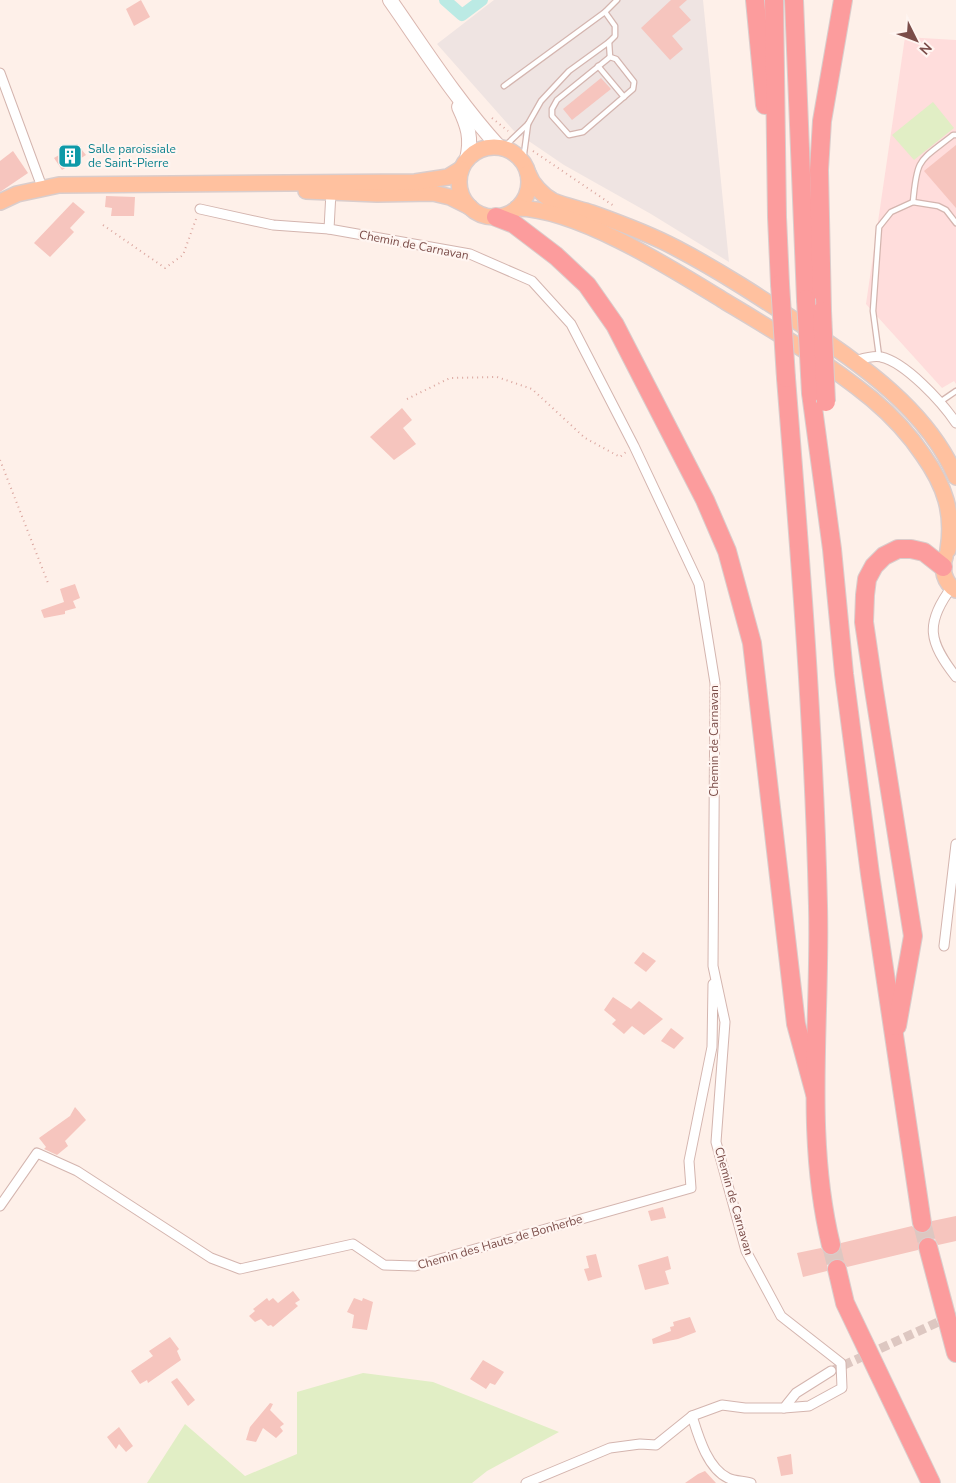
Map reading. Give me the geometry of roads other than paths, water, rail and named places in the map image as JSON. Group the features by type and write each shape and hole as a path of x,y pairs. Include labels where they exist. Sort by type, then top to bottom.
{"highway":[{"path":"755,0 777,217"},
{"path":"774,0 777,217 780,284 815,779 820,954 815,1094 824,1215 831,1245"},
{"path":"794,0 811,393 832,549 844,674 922,1224"},
{"path":"832,549 822,311 819,170 822,121 843,0"},
{"path":"496,217 514,224 556,256 586,285 615,325 705,500 727,551 752,643 796,1024 815,1094"},
{"path":"895,1041 913,936 864,622 865,595 867,579 874,566 884,556 898,549 924,552 943,568"},
{"path":"928,1247 956,1353"},
{"path":"837,1269 845,1303 931,1483"}],"main road":[{"path":"390,0 445,80 482,128 501,148"},
{"path":"445,80 469,130 471,143 458,183 462,196 470,208"},
{"path":"0,202 42,187 88,183 415,182 448,177 477,151 489,147 501,148 513,152 527,161 538,190 552,200 593,214 674,247 757,295 854,361 901,400 917,417 938,444 956,477"},
{"path":"208,182 331,192 433,193 450,198 486,216 496,217 507,214 517,208 525,198 529,186 527,161"},
{"path":"517,208 531,208 575,222 649,255 813,356 872,399 904,431 934,472 950,511 952,546 943,568 945,578 954,589"}],"street":[{"path":"0,73 42,187"},
{"path":"329,229 331,192"},
{"name":"Chemin de Carnavan","path":"200,208 273,225 329,229 470,254 532,281 571,324 634,446 698,584 715,683 713,966 725,1022 716,1142 746,1251 781,1316 841,1363 842,1388 809,1406 784,1408"},
{"path":"854,361 879,356 890,359 902,367 940,402 956,423"},
{"path":"954,589 936,608 933,630 935,644 956,677"},
{"path":"944,946 956,844"},
{"name":"Chemin des Hauts de Bonherbe","path":"0,1206 37,1154 77,1171 212,1258 240,1269 353,1244 384,1265 415,1266 691,1188 689,1161 712,1047 713,966"},
{"path":"526,1483 610,1448 640,1444 656,1446 692,1416 722,1405 745,1408 784,1408 796,1393 831,1371"},
{"path":"692,1416 711,1461 720,1472 728,1478 751,1483"}],"lane":[{"path":"504,86 605,12 617,0"},
{"path":"501,148 528,124 541,101 569,71 615,36 615,26 605,12"},
{"path":"608,42 610,57"},
{"path":"610,57 616,60 634,82 633,89 583,132 569,135 552,116 552,109 557,100 610,57"},
{"path":"598,66 624,97"},
{"path":"527,161 528,124"},
{"path":"913,202 916,173 920,160 956,135"},
{"path":"879,356 873,311 879,227 891,212 913,202 938,206 946,210 956,223"},
{"path":"940,402 956,391"}],"waterway":[{"path":"445,0 462,15 482,0"}],"tunnel":[{"path":"922,1223 928,1247"},
{"path":"831,1245 837,1269"},
{"path":"831,1371 956,1314"}],"place":[{"name":"Salle paroissiale de Saint-Pierre","path":"70,156"}]}
